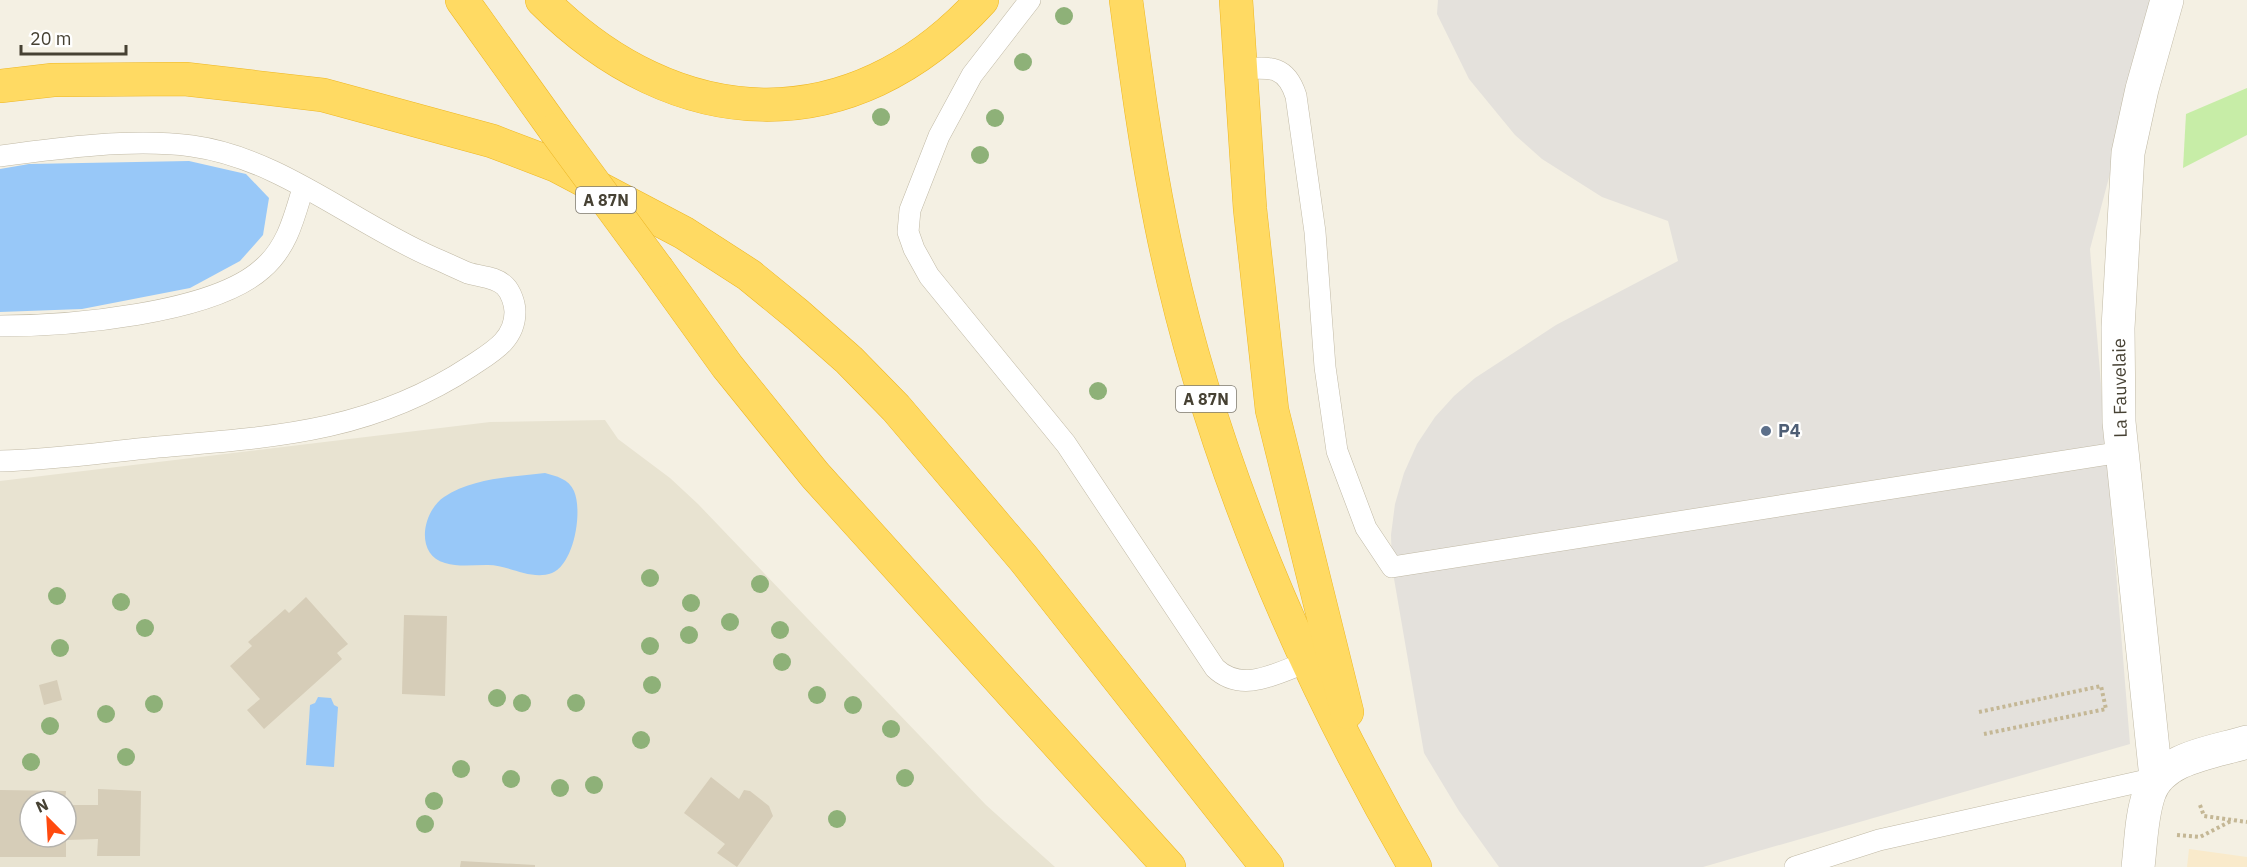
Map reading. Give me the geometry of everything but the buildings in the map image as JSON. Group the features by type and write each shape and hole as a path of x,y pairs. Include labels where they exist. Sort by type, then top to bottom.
{"highway":[{"name":"A 87N","path":"462,0 727,366 815,475 1169,867"},
{"path":"542,0 603,52 646,76 692,94 727,102 761,104 833,96 894,73 941,42 982,0"},
{"name":"A 87N","path":"1126,0 1140,115 1161,226 1201,382 1258,548 1307,662 1364,775 1415,867"},
{"path":"1236,0 1250,209 1272,410 1364,775"},
{"path":"0,86 53,80 175,78 323,95 492,141 555,165 684,233 749,275 790,308 849,360 896,408 1024,559 1267,867"}],"street":[{"name":"La Fauvelaie","path":"2156,778 2119,422 2118,328 2128,153 2142,88 2167,0"},
{"path":"2138,867 2145,810 2156,778 2183,761 2247,742"}],"lane":[{"path":"1030,0 972,75 939,136 910,210 908,232 914,249 930,276 1066,444 1215,668 1234,681 1250,682 1307,662"},
{"path":"1241,69 1262,68 1284,73 1289,78 1296,96 1315,232 1325,367 1337,452 1366,528 1392,567 2122,452"},
{"path":"0,156 54,148 116,145 190,146 236,155 270,169 375,230 424,254 469,273 490,278 505,286 513,300 515,312 512,329 502,346 412,399 373,416 337,426 261,438 0,461"},
{"path":"0,326 111,318 220,294 262,270 276,254 290,233 303,188"},
{"path":"1796,867 1879,840 2156,778"}],"path":[{"path":"1979,712 2101,686 2106,709 1984,734"},
{"path":"2200,805 2204,816 2247,822"},
{"path":"2171,834 2200,837 2233,820"}],"shaded area":[{"name":"P4","path":"1438,0 2156,0 2090,249 2130,744 1703,867 1499,867 1459,811 1424,753 1392,567 1391,535 1395,504 1404,473 1417,444 1435,417 1475,378 1556,325 1678,261 1668,221 1602,197 1542,159 1515,135 1469,79 1437,14"},
{"path":"605,420 618,439 670,478 698,504 986,805 1055,867 0,867 0,481 490,422"},
{"path":"2189,849 2247,857 2247,867 2187,867"}],"green space":[{"path":"2247,88 2247,135 2183,168 2186,114"}],"water":[{"path":"189,161 246,174 269,198 263,235 240,261 190,288 82,309 0,312 0,169 29,164"},
{"path":"545,473 569,484 577,500 575,536 571,549 560,568 544,575 527,574 494,565 445,563 435,558 429,551 425,532 427,522 437,503 444,497 480,482"},
{"path":"318,697 331,698 334,705 338,707 334,767 306,765 310,705 315,703"}],"place":[{"name":"P4","path":"1766,431"}]}
